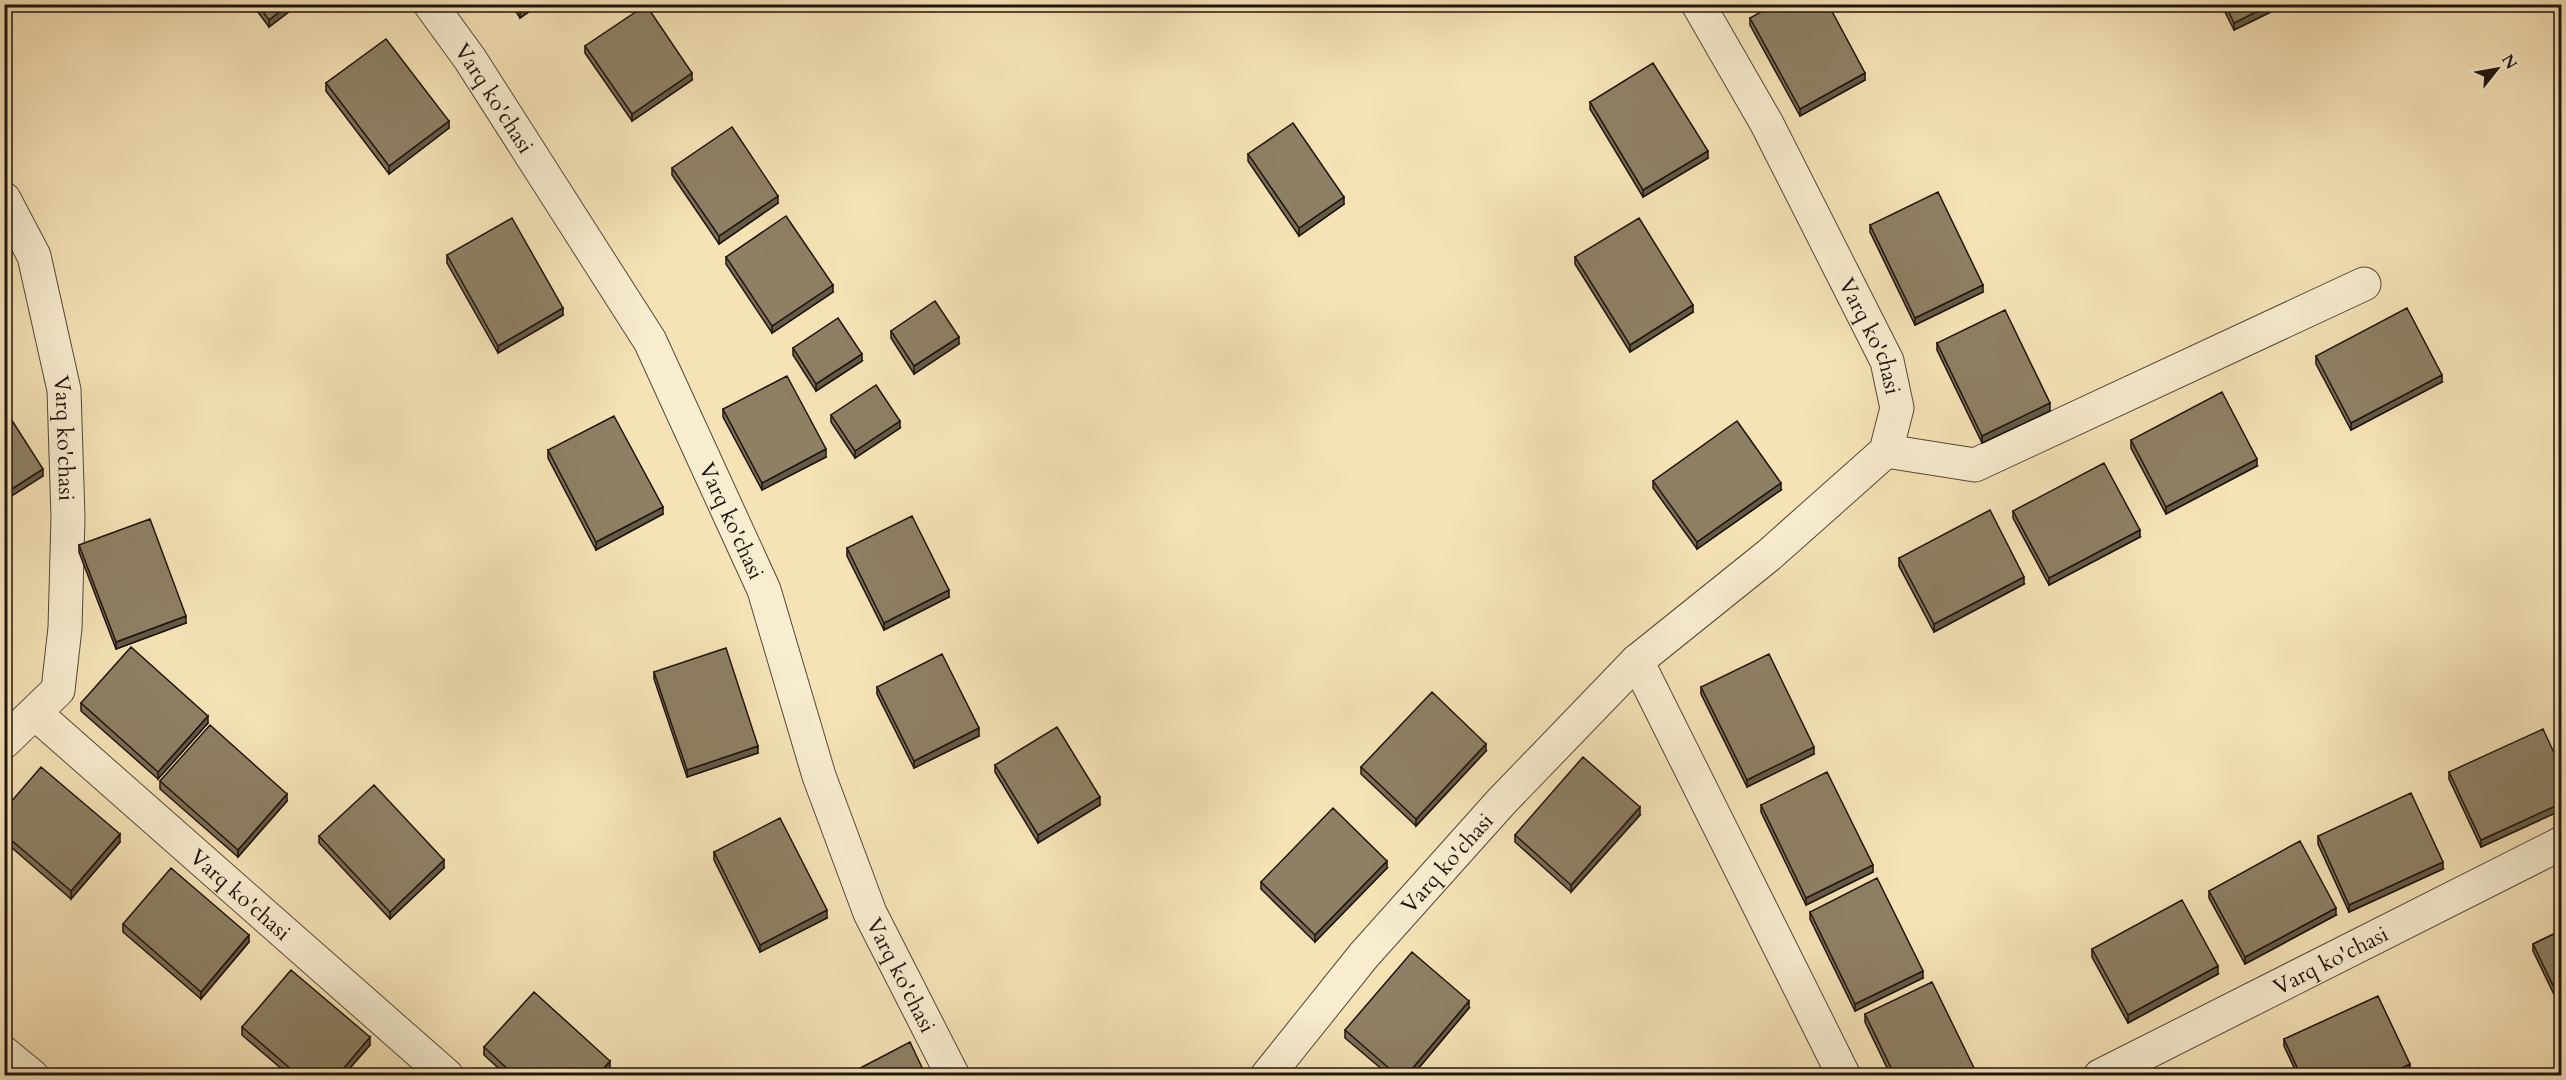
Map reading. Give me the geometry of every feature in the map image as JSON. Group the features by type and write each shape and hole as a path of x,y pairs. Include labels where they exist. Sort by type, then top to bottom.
{"street":[{"name":"Varq ko'chasi","path":"430,4 470,59 650,341 764,590 819,776 870,913 953,1076"},
{"name":"Varq ko'chasi","path":"1267,1076 1364,955 1463,844 1637,662 1769,555 1886,451 1898,408 1887,360 1767,124 1698,4"},
{"name":"Varq ko'chasi","path":"4,199 34,256 64,390 68,518 65,628 58,690 4,742"},
{"path":"1886,451 1975,465 2364,284"},
{"path":"1637,662 1844,1076"},
{"name":"Varq ko'chasi","path":"35,713 447,1076"},
{"name":"Varq ko'chasi","path":"2100,1076 2562,843"},
{"path":"4,1053 32,1076"}],"building":[{"path":"257,4 289,4 269,20"},
{"path":"516,4 529,4 520,11"},
{"path":"1775,4 1828,4 1865,73 1800,109 1750,18"},
{"path":"2225,4 2272,4 2234,23"},
{"path":"646,5 692,73 632,114 585,46"},
{"path":"386,39 449,121 389,166 326,83"},
{"path":"1653,63 1708,151 1643,190 1590,102"},
{"path":"1293,123 1344,197 1299,228 1248,154"},
{"path":"732,127 778,196 719,236 672,168"},
{"path":"1938,192 1983,285 1915,318 1870,225"},
{"path":"786,216 833,285 772,326 726,257"},
{"path":"512,218 563,308 498,346 447,255"},
{"path":"1639,218 1693,305 1630,345 1575,257"},
{"path":"935,301 959,337 914,366 891,331"},
{"path":"2407,308 2442,375 2351,423 2316,356"},
{"path":"2005,310 2050,403 1982,436 1937,343"},
{"path":"838,318 862,354 816,384 793,348"},
{"path":"787,376 826,449 762,483 723,409"},
{"path":"876,385 900,421 855,451 831,415"},
{"path":"2222,392 2257,459 2166,507 2131,440"},
{"path":"4,408 43,469 4,494"},
{"path":"614,416 663,507 596,542 548,450"},
{"path":"1737,421 1781,483 1697,542 1653,481"},
{"path":"2104,463 2140,530 2049,578 2013,511"},
{"path":"1990,510 2024,577 1934,624 1899,558"},
{"path":"912,516 949,590 884,623 847,548"},
{"path":"150,519 186,616 116,642 79,545"},
{"path":"131,647 208,716 158,772 81,703"},
{"path":"726,648 758,746 687,770 654,672"},
{"path":"942,654 979,728 914,761 877,687"},
{"path":"1769,654 1814,747 1747,780 1701,687"},
{"path":"1432,692 1486,744 1416,819 1361,767"},
{"path":"210,725 287,794 238,850 160,781"},
{"path":"1057,727 1100,797 1038,835 995,765"},
{"path":"2543,729 2562,770 2562,803 2481,840 2449,772"},
{"path":"1583,757 1640,807 1571,885 1515,835"},
{"path":"41,767 120,834 71,891 4,834 4,810"},
{"path":"1827,772 1873,865 1806,898 1761,805"},
{"path":"374,785 444,860 390,912 319,836"},
{"path":"2411,793 2443,862 2349,905 2318,836"},
{"path":"1333,808 1387,861 1315,935 1261,882"},
{"path":"780,818 827,910 760,945 714,852"},
{"path":"2300,841 2336,908 2245,957 2209,891"},
{"path":"171,868 249,935 201,992 123,924"},
{"path":"1877,878 1923,971 1855,1004 1810,912"},
{"path":"2182,900 2218,966 2128,1015 2092,949"},
{"path":"2562,930 2562,1004 2533,944"},
{"path":"1412,952 1469,1001 1406,1076 1398,1076 1345,1030"},
{"path":"291,970 370,1037 337,1076 299,1076 242,1027"},
{"path":"1932,982 1977,1074 1975,1076 1895,1076 1865,1014"},
{"path":"534,992 610,1061 597,1076 515,1076 484,1047"},
{"path":"2378,996 2410,1064 2385,1076 2301,1076 2284,1039"},
{"path":"910,1042 926,1076 845,1076"}]}
